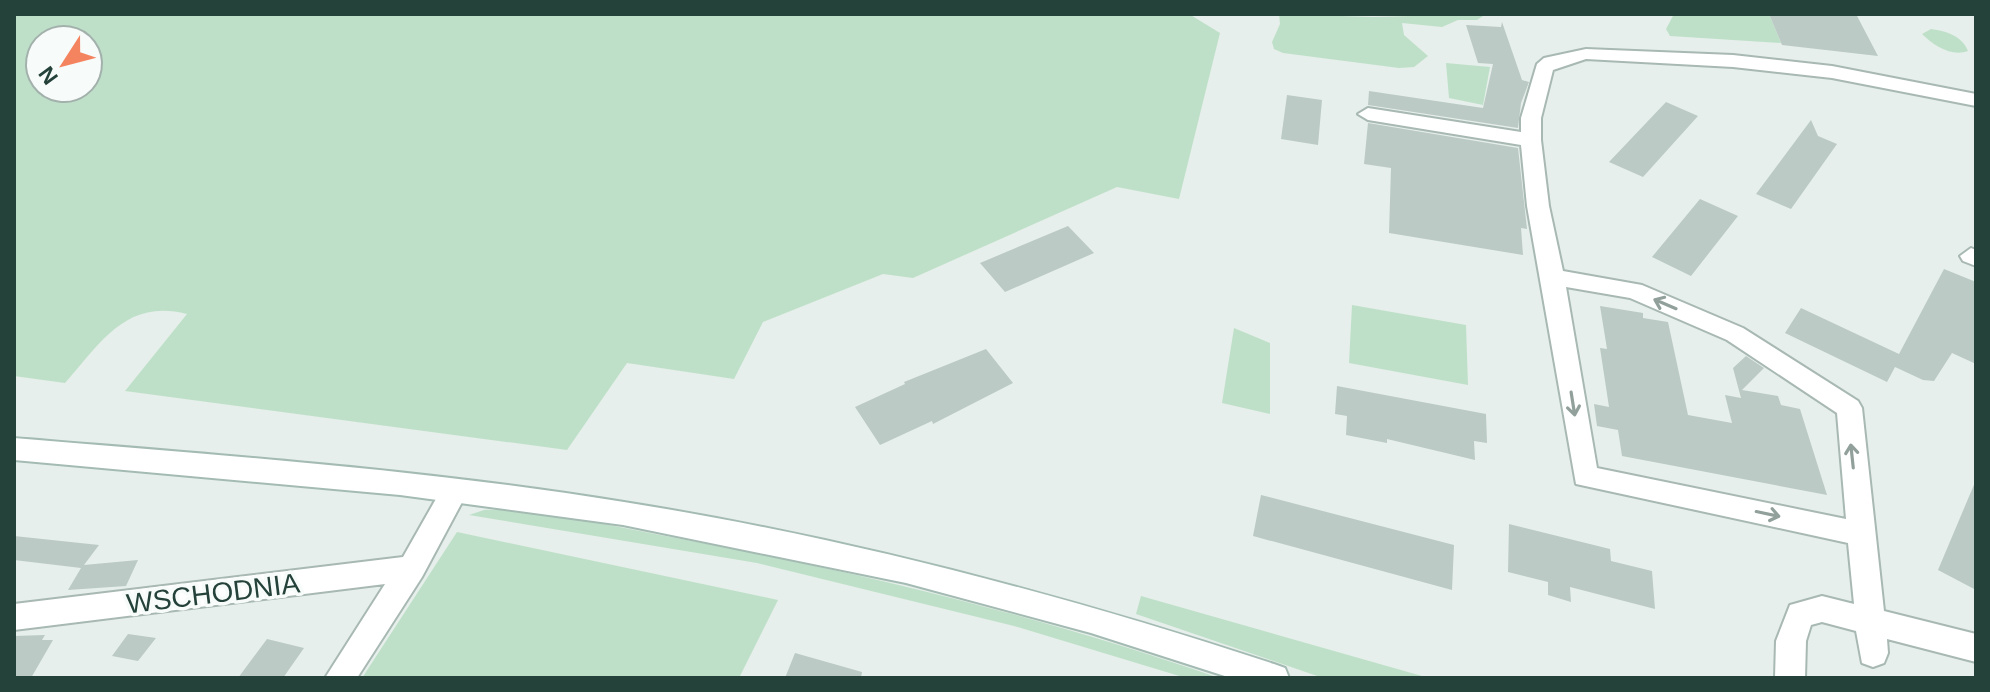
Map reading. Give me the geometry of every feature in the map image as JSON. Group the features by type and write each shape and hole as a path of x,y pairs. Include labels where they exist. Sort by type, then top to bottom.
{"street":[{"path":"1860,534 1585,476 1553,277 1538,206 1531,140 1531,118 1544,68 1559,57 1573,54 1656,55 1819,70 1976,100"},
{"path":"1368,114 1531,140"},
{"path":"1553,277 1634,291 1735,334 1849,408 1873,653"},
{"path":"14,449 455,491 616,513 832,553 1038,603 1274,678"},
{"path":"340,678 412,568 455,491"},
{"name":"WSCHODNIA","path":"14,617 412,568"},
{"path":"1790,678 1791,641 1800,614 1822,609 1976,648"}],"green space":[{"path":"14,14 1189,14 1220,33 1179,199 1117,187 913,278 883,274 763,322 734,379 627,363 567,450 125,391 187,314 166,311 148,312 117,327 65,383 14,376"},
{"path":"1279,14 1373,17 1486,14 1477,20 1458,20 1442,27 1402,23 1404,35 1428,56 1414,67 1399,68 1283,53 1274,49 1272,42 1280,24"},
{"path":"1674,14 1769,14 1781,43 1670,36 1666,29"},
{"path":"1931,29 1953,35 1968,51 1956,53 1938,46 1922,34"},
{"path":"1446,63 1490,67 1483,105 1449,98"},
{"path":"1352,305 1466,325 1468,385 1349,363"},
{"path":"1234,328 1270,343 1270,414 1222,403"},
{"path":"484,510 577,519 879,580 1016,615 1219,678 1186,678 1014,626 757,563 469,515"},
{"path":"457,532 778,600 739,678 362,678"},
{"path":"1141,596 1429,678 1323,678 1136,614"}],"building":[{"path":"1769,14 1856,14 1878,56 1782,45"},
{"path":"1502,22 1522,80 1529,82 1521,103 1518,128 1368,105 1369,91 1483,108 1493,64 1478,63 1466,25 1501,27"},
{"path":"1287,95 1322,100 1318,145 1281,139"},
{"path":"1666,102 1698,116 1643,177 1609,162"},
{"path":"1811,120 1818,136 1837,144 1791,209 1756,194"},
{"path":"1368,123 1518,148 1527,229 1521,228 1523,255 1389,233 1391,168 1364,164"},
{"path":"1700,199 1738,216 1691,276 1652,257"},
{"path":"1068,226 1094,253 1005,292 980,263"},
{"path":"1944,269 1976,282 1976,364 1952,353 1934,381 1923,380 1895,367 1887,382 1785,333 1801,308 1899,354"},
{"path":"1600,306 1643,313 1643,318 1668,322 1688,415 1732,423 1725,395 1741,398 1733,368 1746,356 1764,368 1742,390 1778,396 1781,405 1800,409 1827,495 1622,456 1618,430 1597,426 1594,404 1609,407 1600,348 1607,349"},
{"path":"986,349 1013,383 933,424 932,421 880,445 855,407 904,382"},
{"path":"1337,386 1486,414 1487,443 1474,441 1475,460 1387,439 1387,443 1346,435 1347,416 1335,414"},
{"path":"1976,480 1976,590 1938,570"},
{"path":"1261,495 1454,545 1452,590 1253,536"},
{"path":"1509,524 1610,549 1611,561 1652,571 1655,609 1570,587 1571,602 1548,595 1548,582 1508,572"},
{"path":"14,536 99,545 84,565 138,560 126,586 68,590 81,568 14,560"},
{"path":"128,634 156,638 138,661 112,656"},
{"path":"45,635 42,640 53,640 31,678 14,678 14,636"},
{"path":"267,639 304,648 283,678 238,678"},
{"path":"795,653 862,672 861,678 785,678"}]}
